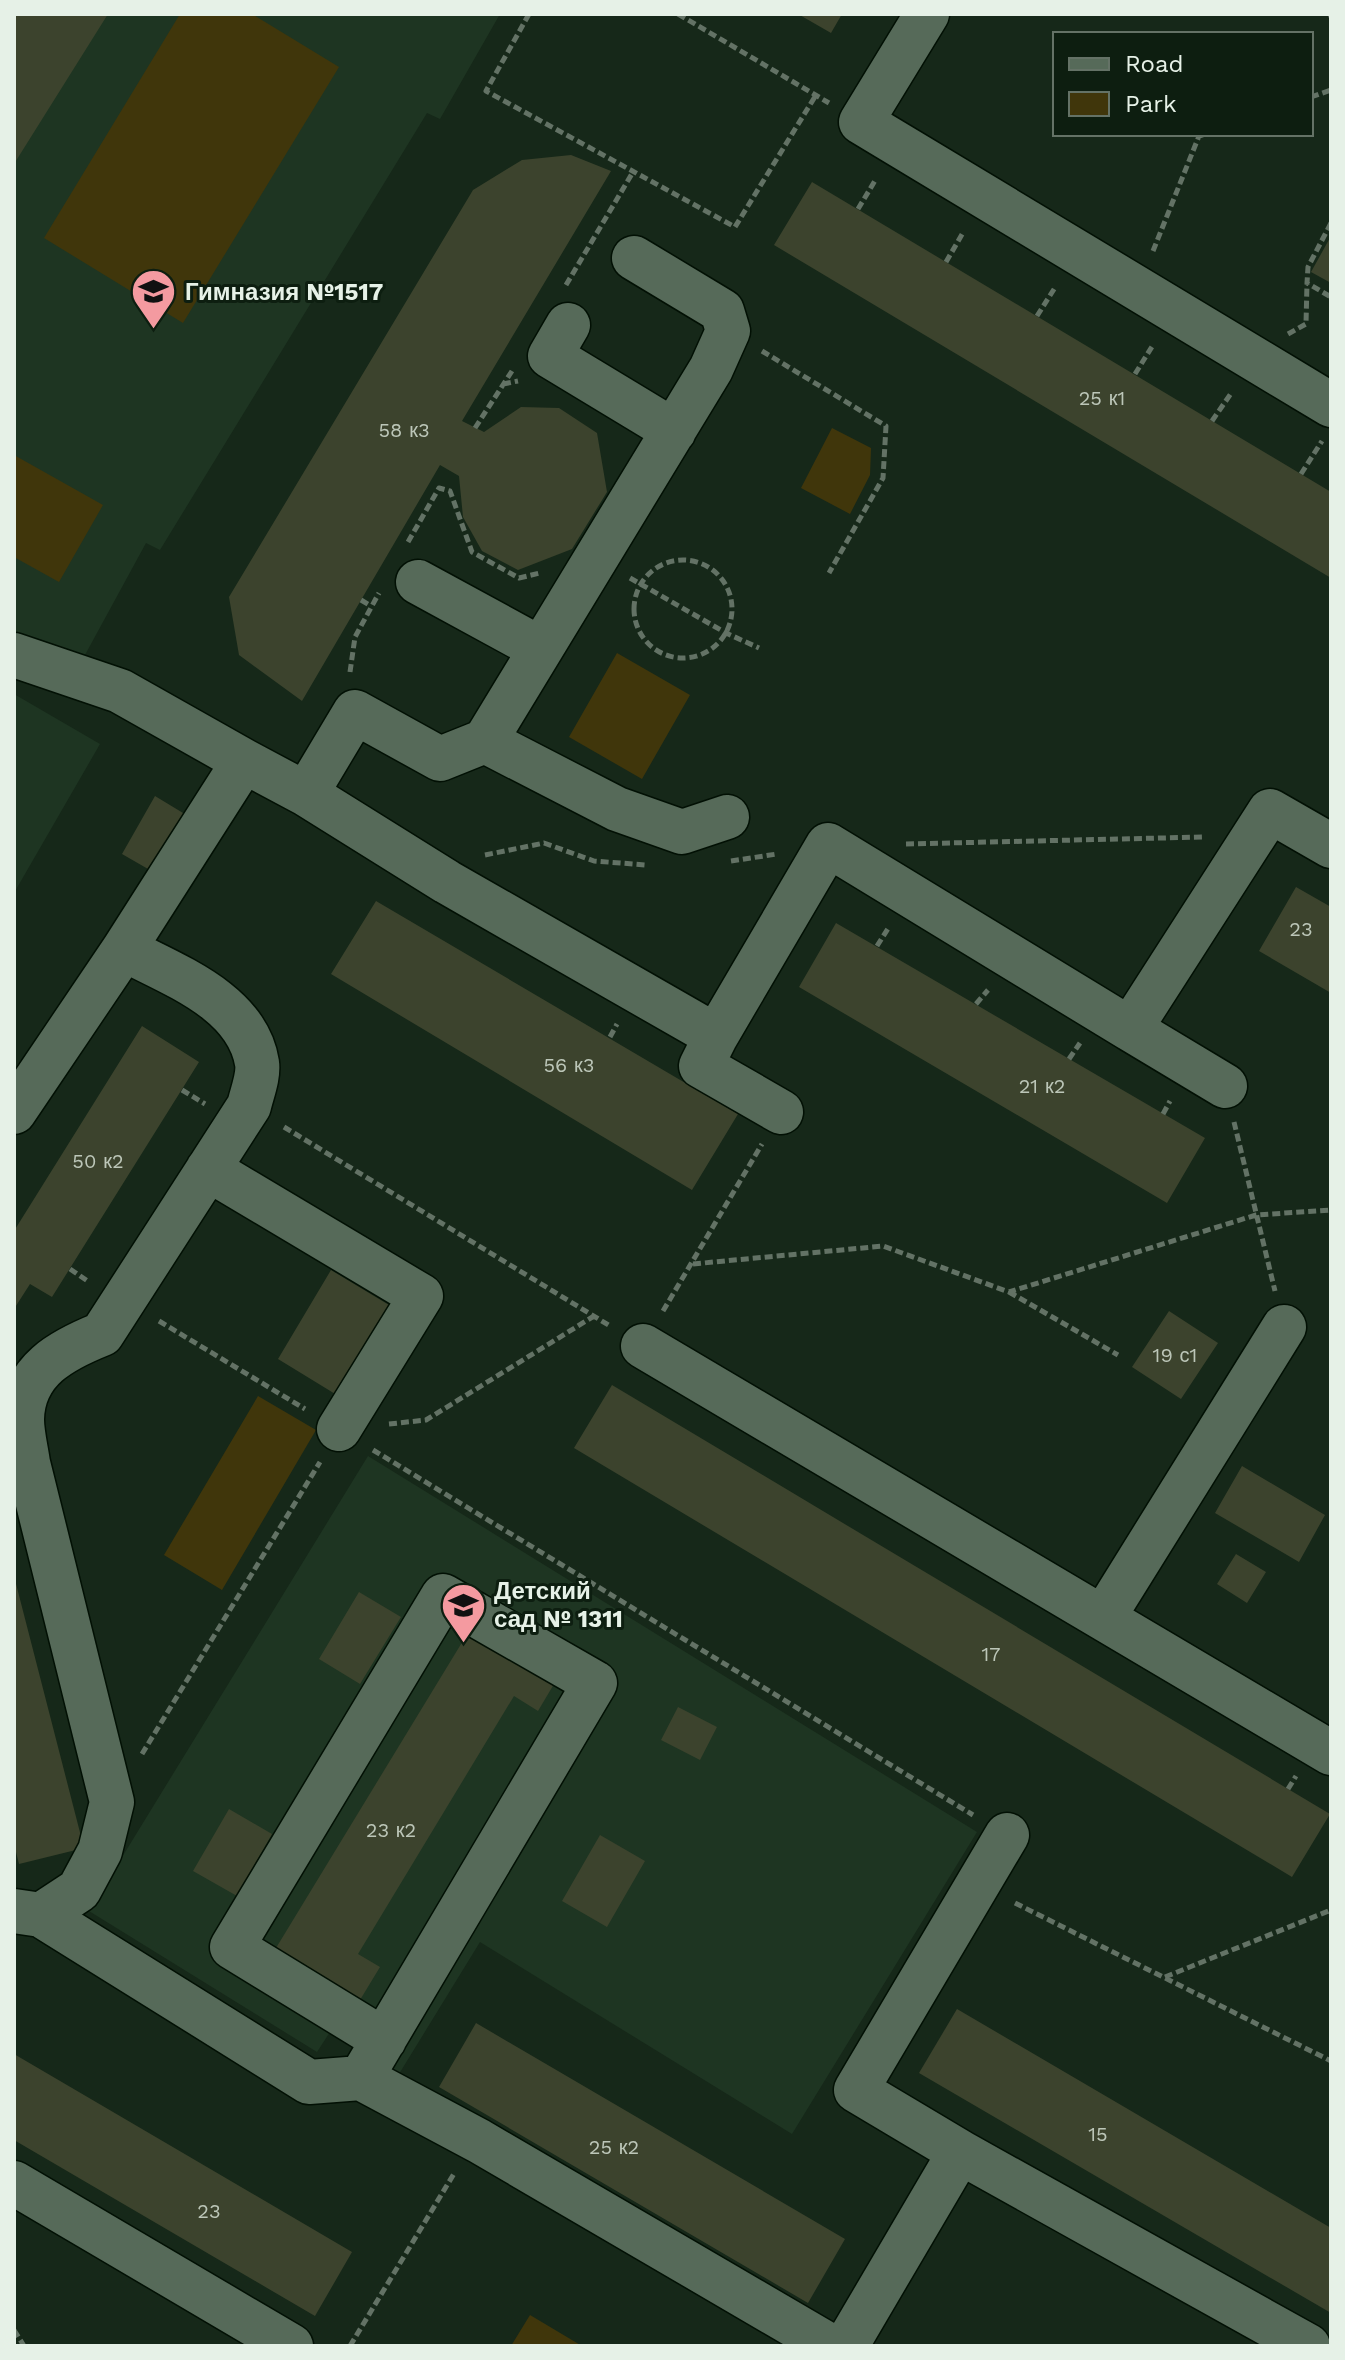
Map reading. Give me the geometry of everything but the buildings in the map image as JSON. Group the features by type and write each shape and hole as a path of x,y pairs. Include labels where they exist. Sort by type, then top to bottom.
{"lane":[{"path":"927,14 861,122 1249,356 1327,421"},
{"path":"306,794 355,712 440,759 483,727 541,649 711,369 725,338 722,311 634,258"},
{"path":"680,319 725,338"},
{"path":"568,325 550,356 674,431"},
{"path":"400,574 541,649"},
{"path":"14,655 120,691 306,794 447,882 716,1036"},
{"path":"483,727 617,809 682,832 727,817"},
{"path":"14,1112 124,949 244,761"},
{"path":"1130,1029 1270,811 1331,846"},
{"path":"781,1112 701,1066 828,845 1225,1086"},
{"path":"28,1913 79,1890 100,1851 112,1802 28,1463 22,1417 32,1379 64,1349 102,1334 249,1106 257,1065 247,1031 214,998 124,949"},
{"path":"208,1169 421,1296 339,1429"},
{"path":"1103,1618 1284,1327"},
{"path":"643,1346 1331,1753"},
{"path":"361,2078 384,2040 595,1683 443,1596 232,1947 384,2040"},
{"path":"1007,1835 856,2090 960,2152 1308,2346"},
{"path":"28,1913 309,2082 361,2078 475,2138 830,2346"},
{"path":"846,2346 960,2152"},
{"path":"14,2183 291,2346"}],"path":[{"path":"529,14 486,91 735,227 816,95"},
{"path":"678,14 861,122"},
{"path":"1138,288 1199,136"},
{"path":"1249,356 1306,324 1308,267 1331,223"},
{"path":"1307,283 1331,297"},
{"path":"725,338 886,426 883,478 829,573"},
{"path":"503,384 519,381"},
{"path":"1301,474 1327,421"},
{"path":"348,684 355,637 371,606 400,574 439,488 450,491 472,552 519,578 549,571"},
{"path":"595,558 726,633 759,648"},
{"path":"677,560 694,561 709,567 722,577 730,591 733,607 726,633 713,649 698,657 682,659 652,648 641,636 635,620 634,604 641,584 661,565 677,560"},
{"path":"361,600 371,606"},
{"path":"892,844 1255,836"},
{"path":"1225,1086 1284,1327"},
{"path":"249,1106 643,1346 781,1112"},
{"path":"1009,1292 1256,1215 1331,1210"},
{"path":"692,1264 883,1246 1009,1292 1118,1355"},
{"path":"112,1802 339,1429 1007,1835"},
{"path":"978,1884 1331,2061"},
{"path":"1164,1977 1331,1910"},
{"path":"350,2346 475,2138"},
{"path":"14,2330 24,2346"}],"shaded area":[{"name":"Гимназия №1517","path":"14,14 500,14 440,119 427,113 160,550 146,543 67,688 14,657"},
{"path":"14,694 100,744 14,893"},
{"name":"Детский сад № 1311","path":"368,1456 977,1832 792,2134 480,1942 399,2074 330,2032 317,2052 89,1911"}],"green space":[{"path":"180,14 252,14 339,67 183,323 44,238"},
{"path":"832,428 871,448 870,475 850,514 801,488"},
{"path":"14,455 103,505 59,582 14,557"},
{"path":"617,653 690,695 642,779 569,737"},
{"path":"258,1396 316,1430 222,1590 164,1555"},
{"path":"530,2315 582,2346 511,2346"}],"place":[{"name":"Гимназия №1517","path":"154,331"},
{"name":"Детский сад № 1311","path":"463,1644"}]}
